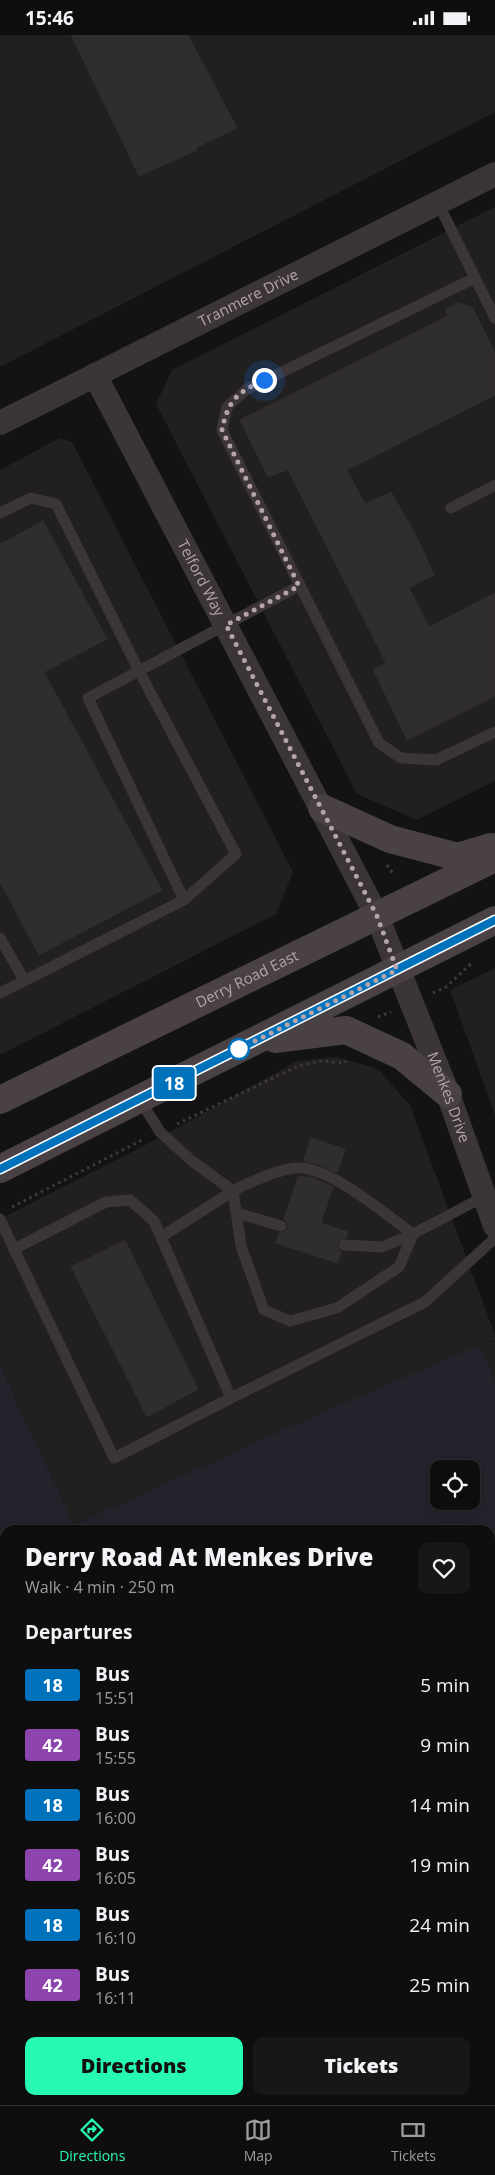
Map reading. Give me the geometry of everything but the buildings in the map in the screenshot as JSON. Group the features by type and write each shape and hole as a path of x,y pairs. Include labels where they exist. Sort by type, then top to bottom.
{"main road":[{"path":"322,807 390,839 458,857 495,846"},
{"name":"Derry Road East","path":"0,1100 495,858"},
{"path":"0,1169 495,920"},
{"path":"256,1041 346,1030 402,1056 448,1094"}],"street":[{"name":"Tranmere Drive","path":"0,423 495,174"},
{"name":"Telford Way","path":"95,375 322,807 377,916 397,970"},
{"name":"Menkes Drive","path":"397,970 490,1194 495,1226"}],"lane":[{"path":"438,203 495,318"},
{"path":"475,278 246,389 227,407 222,430 379,743 401,758 436,760 495,732"},
{"path":"451,508 495,485"},
{"path":"0,513 31,498 56,504 139,671 236,854 184,900 0,993"},
{"path":"184,900 88,697 299,586"},
{"path":"0,938 24,980"},
{"path":"140,1100 160,1132 192,1161 233,1191 241,1246 264,1310 290,1321 337,1308 399,1267 413,1234"},
{"path":"161,1237 254,1179 301,1167 335,1179 413,1234"},
{"path":"344,1245 382,1247 413,1234 490,1194"},
{"path":"14,1249 106,1202 130,1200 154,1221 231,1398"},
{"path":"237,1213 281,1226"},
{"path":"0,1219 114,1458 426,1302 495,1238"}],"path":[{"path":"387,864 393,874"},
{"path":"436,992 446,987 479,957"}],"shaded area":[{"path":"0,35 495,35 495,112 0,367"},
{"path":"495,207 495,781 417,820 357,794 156,404 172,370"},
{"path":"60,438 72,442 293,872 276,914 0,1055 0,470"},
{"path":"495,968 495,1115 450,990"},
{"path":"337,1057 378,1069 410,1105 495,1335 495,1340 489,1342 495,1341 495,1382 480,1346 293,1425 74,1525 0,1365 0,1219 159,1138 297,1061"},
{"path":"480,1345 495,1382 495,1525 74,1525 293,1425"},
{"path":"0,1365 74,1525 0,1525"}],"bus line":[{"name":"18","path":"0,1169 495,920"}],"route":[{"path":"239,1049 397,970 377,916 226,625 299,586 222,430 227,407 246,389 264,380"}]}
